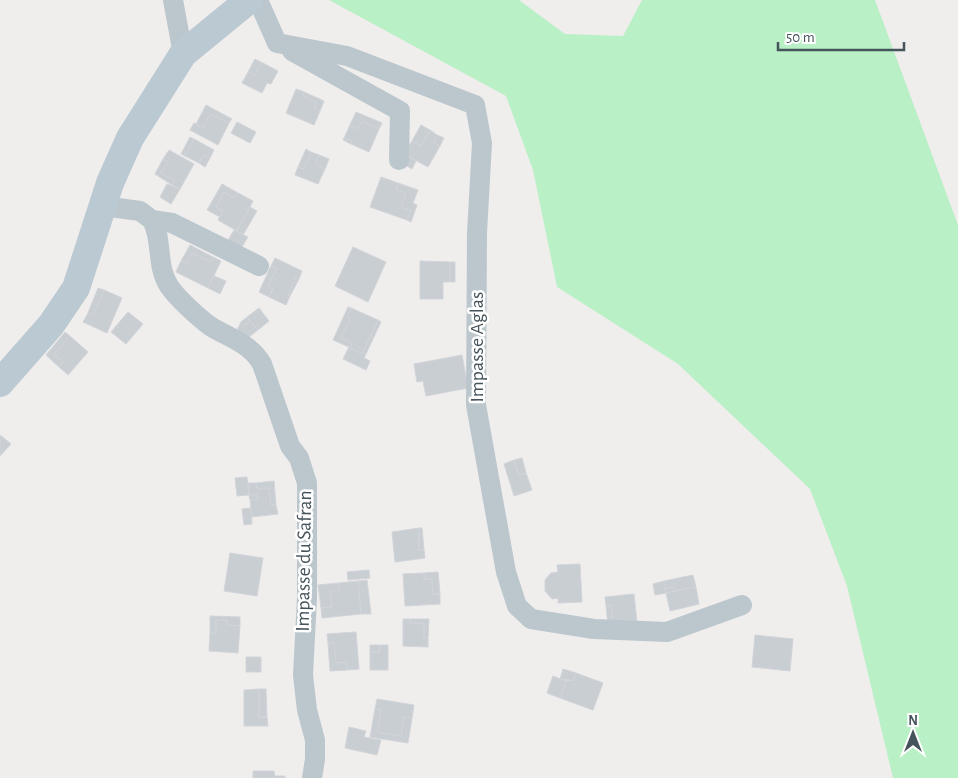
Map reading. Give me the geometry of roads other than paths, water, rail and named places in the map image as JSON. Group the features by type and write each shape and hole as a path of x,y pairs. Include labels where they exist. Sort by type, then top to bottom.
{"street":[{"path":"173,0 183,54"},
{"path":"0,383 51,325 76,288 110,183 130,138 183,54 248,0"},
{"path":"258,0 277,43 400,111 399,160"},
{"name":"Impasse Aglas","path":"277,43 347,56 475,105 482,143 477,233 476,405 506,572 517,606 531,619 594,629 667,632 742,605"},
{"path":"103,206 140,211 152,220 172,224 259,266"},
{"name":"Impasse du Safran","path":"152,220 159,236 164,275 169,286 210,326 236,339 255,353 262,364 290,446 298,458 307,484 307,598 303,675 307,710 315,740 312,778"}]}
